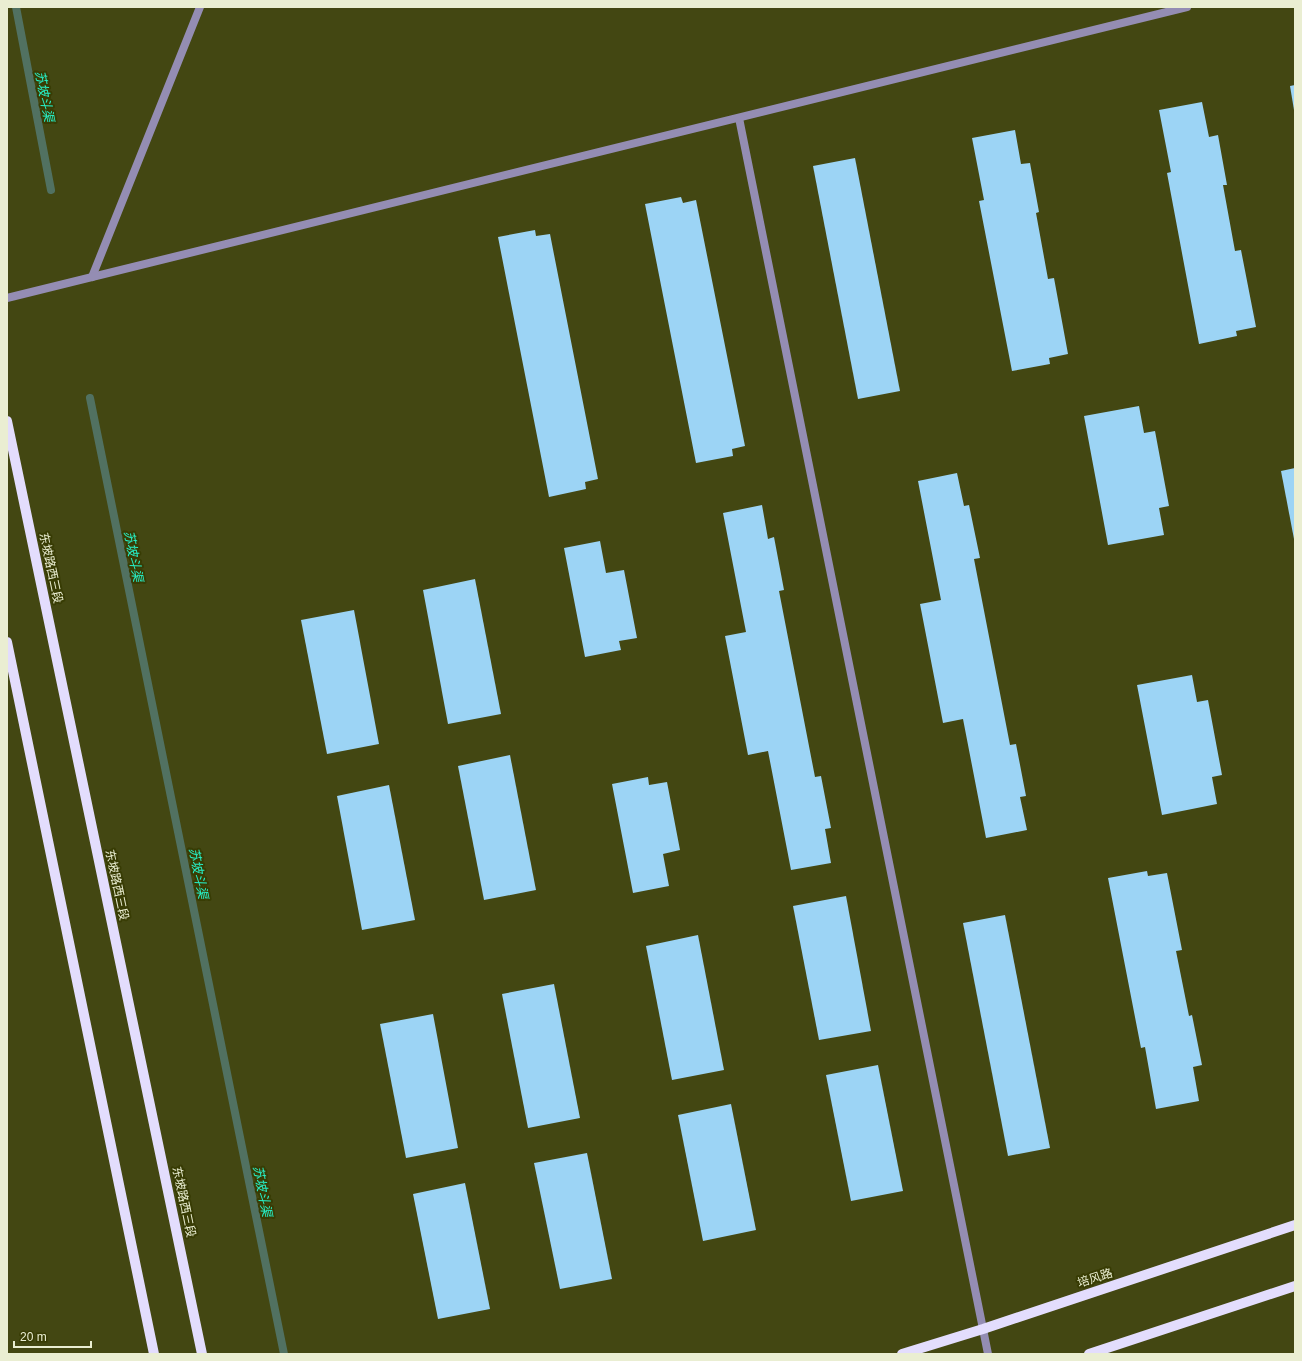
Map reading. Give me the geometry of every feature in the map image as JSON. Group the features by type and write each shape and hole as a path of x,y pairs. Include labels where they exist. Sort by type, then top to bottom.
{"main road":[{"name":"东坡路西三段","path":"7,421 202,1354"},
{"path":"7,642 154,1354"},
{"name":"培风路","path":"902,1354 983,1329 1295,1225"},
{"path":"1089,1354 1295,1286"}],"street":[{"path":"92,277 200,7"},
{"path":"7,298 1187,7"},
{"path":"738,118 988,1354"}],"building":[{"path":"1295,85 1295,110 1294,110 1290,86"},
{"path":"1202,102 1209,137 1218,135 1227,185 1223,185 1235,251 1241,250 1256,327 1236,331 1237,336 1199,344 1167,173 1171,172 1159,110"},
{"path":"1015,130 1021,164 1030,163 1039,212 1036,213 1048,279 1054,278 1068,354 1049,358 1050,364 1012,371 979,201 984,200 972,138"},
{"path":"855,158 900,391 858,399 813,166"},
{"path":"681,197 683,203 696,200 745,446 732,449 733,456 696,463 645,204"},
{"path":"535,230 536,236 550,234 598,479 585,482 586,489 549,497 498,237"},
{"path":"1139,406 1144,433 1155,431 1169,506 1159,508 1164,535 1108,545 1084,416"},
{"path":"1295,468 1295,539 1294,539 1281,471"},
{"path":"957,473 964,506 969,505 980,558 974,559 1010,745 1016,744 1026,796 1020,797 1027,830 986,838 963,719 943,723 920,604 941,600 918,481"},
{"path":"762,505 768,539 774,537 784,590 779,591 815,777 821,776 831,828 825,829 831,863 791,870 768,751 748,755 725,636 746,632 723,513"},
{"path":"600,541 606,573 624,570 637,638 619,641 621,650 585,657 564,548"},
{"path":"475,579 501,714 448,724 423,590"},
{"path":"354,610 379,744 327,754 301,620"},
{"path":"1192,675 1197,702 1208,700 1222,775 1212,777 1217,804 1162,815 1137,685"},
{"path":"510,755 536,890 484,900 458,766"},
{"path":"648,777 649,785 667,782 680,850 663,854 669,886 633,893 612,784"},
{"path":"389,785 415,920 362,930 337,796"},
{"path":"1147,871 1148,876 1167,873 1182,950 1176,951 1189,1016 1192,1015 1202,1065 1193,1067 1199,1101 1156,1109 1145,1047 1141,1048 1108,878"},
{"path":"846,896 871,1031 819,1040 793,906"},
{"path":"1005,915 1050,1148 1008,1156 963,923"},
{"path":"698,935 724,1070 672,1080 646,946"},
{"path":"554,984 580,1118 528,1128 502,994"},
{"path":"433,1014 458,1148 406,1158 380,1024"},
{"path":"878,1065 903,1191 851,1201 826,1075"},
{"path":"731,1104 756,1230 703,1241 678,1115"},
{"path":"587,1153 612,1279 560,1289 534,1163"},
{"path":"465,1183 490,1309 438,1319 413,1194"}],"waterway":[{"name":"苏坡斗渠","path":"16,7 51,190"},
{"name":"苏坡斗渠","path":"90,398 284,1354"}]}
